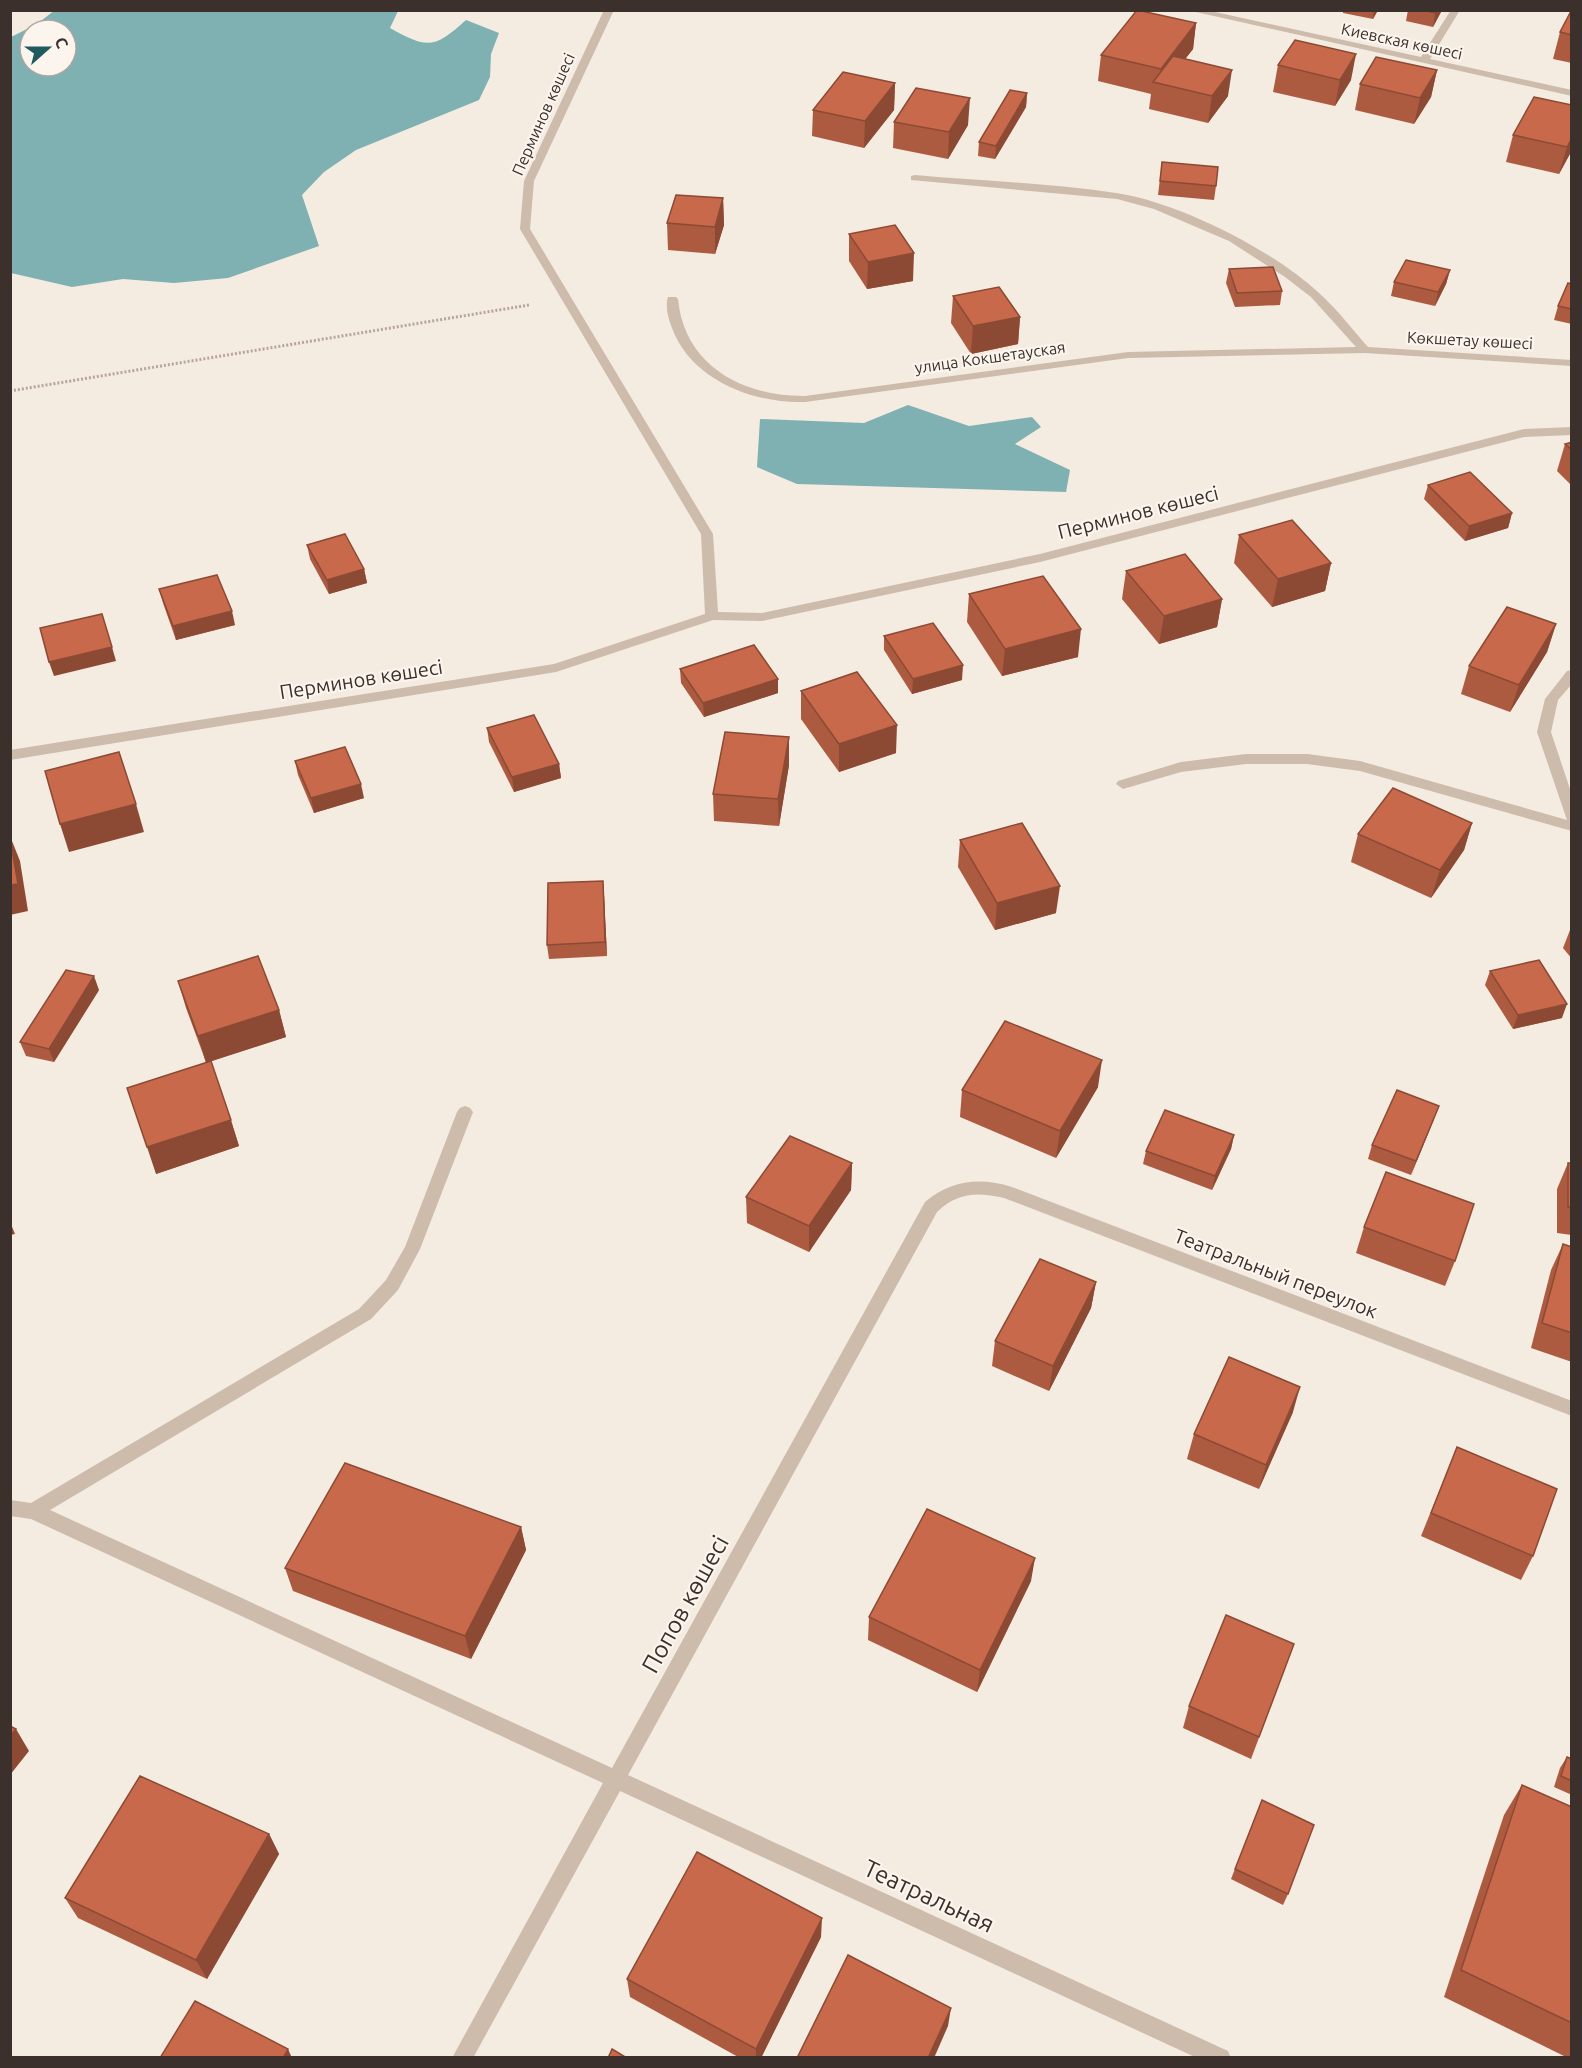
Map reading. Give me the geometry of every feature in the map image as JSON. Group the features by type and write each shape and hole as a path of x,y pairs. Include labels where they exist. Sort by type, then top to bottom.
{"street":[{"name":"Перминов көшесі","path":"609,10 529,181 525,229 707,534 712,616"},
{"name":"Киевская көшесі","path":"1191,10 1572,93"},
{"path":"1424,61 1456,10"},
{"path":"915,178 1117,196 1158,207 1233,239 1289,274 1314,295 1365,350"},
{"name":"улица Кокшетауская","path":"672,299 672,316 695,359 719,377 774,399 805,399 1128,355 1365,350"},
{"name":"Көкшетау көшесі","path":"1365,350 1572,363"},
{"name":"Перминов көшесі","path":"10,755 556,668 712,616 762,617 1028,561 1524,433 1572,431"},
{"path":"1572,674 1552,699 1544,732 1572,817"},
{"path":"1123,784 1181,767 1246,759 1307,759 1360,766 1572,826"},
{"path":"33,1511 365,1314 392,1285 412,1249 465,1112"},
{"name":"Театральный переулок","path":"963,1188 983,1187 1006,1192 1572,1409"},
{"name":"Попов көшесі","path":"462,2058 931,1207 944,1194 963,1188"},
{"name":"Театральная","path":"10,1508 33,1511 1221,2058"}],"path":[{"path":"10,391 568,298"}],"water":[{"path":"55,10 398,11 390,28 422,42 438,41 466,20 499,33 491,54 490,77 479,100 356,150 324,172 302,195 319,246 228,278 174,283 123,279 72,287 11,273 11,37 18,34 18,78 78,78 78,18 45,18"},
{"path":"908,405 969,426 1032,417 1041,427 1015,444 1070,470 1066,492 797,484 757,467 760,419 864,423"}],"building":[{"path":"1137,10 1196,23 1161,69 1101,55"},
{"path":"1571,11 1572,35 1560,32"},
{"path":"1295,40 1356,54 1340,80 1278,65"},
{"path":"1173,56 1232,70 1212,96 1153,82"},
{"path":"1376,57 1437,70 1420,98 1360,84"},
{"path":"843,72 895,83 865,121 813,110"},
{"path":"916,88 970,98 949,132 894,122"},
{"path":"1010,90 1027,93 996,146 979,142"},
{"path":"1534,97 1572,105 1572,138 1567,147 1513,135"},
{"path":"1162,162 1218,167 1216,186 1160,181"},
{"path":"676,195 723,198 715,227 667,223"},
{"path":"895,225 914,253 868,262 849,234"},
{"path":"1406,260 1450,270 1438,292 1394,282"},
{"path":"1273,267 1282,291 1237,293 1229,269"},
{"path":"1568,283 1572,284 1572,309 1558,306"},
{"path":"999,287 1020,317 973,326 953,296"},
{"path":"1572,442 1572,450 1565,444"},
{"path":"1470,472 1512,513 1469,526 1428,485"},
{"path":"1292,520 1331,563 1278,579 1239,535"},
{"path":"345,534 364,569 327,580 307,545"},
{"path":"1185,554 1222,599 1164,616 1126,571"},
{"path":"217,575 232,611 173,626 159,589"},
{"path":"1043,576 1081,629 1005,649 969,594"},
{"path":"1507,607 1556,624 1519,685 1469,666"},
{"path":"102,614 112,647 49,662 40,628"},
{"path":"933,623 963,665 913,679 884,636"},
{"path":"754,645 778,679 703,703 680,669"},
{"path":"857,672 897,725 839,744 801,691"},
{"path":"534,715 559,764 512,777 487,728"},
{"path":"725,732 789,737 778,799 713,794"},
{"path":"345,747 361,784 311,798 295,761"},
{"path":"119,752 136,804 60,824 45,771"},
{"path":"1393,788 1472,823 1440,870 1358,834"},
{"path":"1022,823 1060,886 997,903 960,840"},
{"path":"10,838 18,884 10,885"},
{"path":"603,881 605,942 547,945 548,883"},
{"path":"258,956 279,1010 198,1036 178,981"},
{"path":"1539,960 1567,1004 1518,1015 1490,971"},
{"path":"66,970 94,976 49,1049 20,1042"},
{"path":"1005,1021 1102,1060 1060,1131 962,1090"},
{"path":"211,1061 231,1120 147,1147 127,1088"},
{"path":"1397,1090 1439,1106 1416,1161 1372,1145"},
{"path":"1165,1110 1234,1135 1215,1176 1146,1151"},
{"path":"790,1136 852,1163 809,1226 746,1197"},
{"path":"1568,1163 1572,1163 1572,1207 1568,1207"},
{"path":"1386,1172 1474,1204 1455,1261 1364,1227"},
{"path":"1563,1244 1572,1247 1572,1333 1542,1323"},
{"path":"1040,1259 1096,1282 1053,1366 995,1341"},
{"path":"1229,1357 1300,1387 1266,1465 1194,1434"},
{"path":"1457,1447 1557,1489 1533,1556 1431,1513"},
{"path":"345,1463 521,1527 465,1636 285,1568"},
{"path":"927,1509 1035,1558 980,1670 869,1617"},
{"path":"1226,1615 1294,1644 1259,1737 1189,1706"},
{"path":"10,1726 16,1729 10,1736"},
{"path":"1567,1757 1572,1759 1572,1781 1561,1776"},
{"path":"140,1776 269,1834 196,1960 65,1898"},
{"path":"1522,1785 1572,1807 1572,2023 1461,1970"},
{"path":"1262,1800 1314,1825 1288,1894 1235,1869"},
{"path":"697,1852 822,1918 756,2049 627,1979"},
{"path":"848,1955 951,2008 928,2058 797,2058"},
{"path":"195,2001 288,2049 283,2058 160,2058"},
{"path":"612,2049 627,2058 608,2058"}]}
